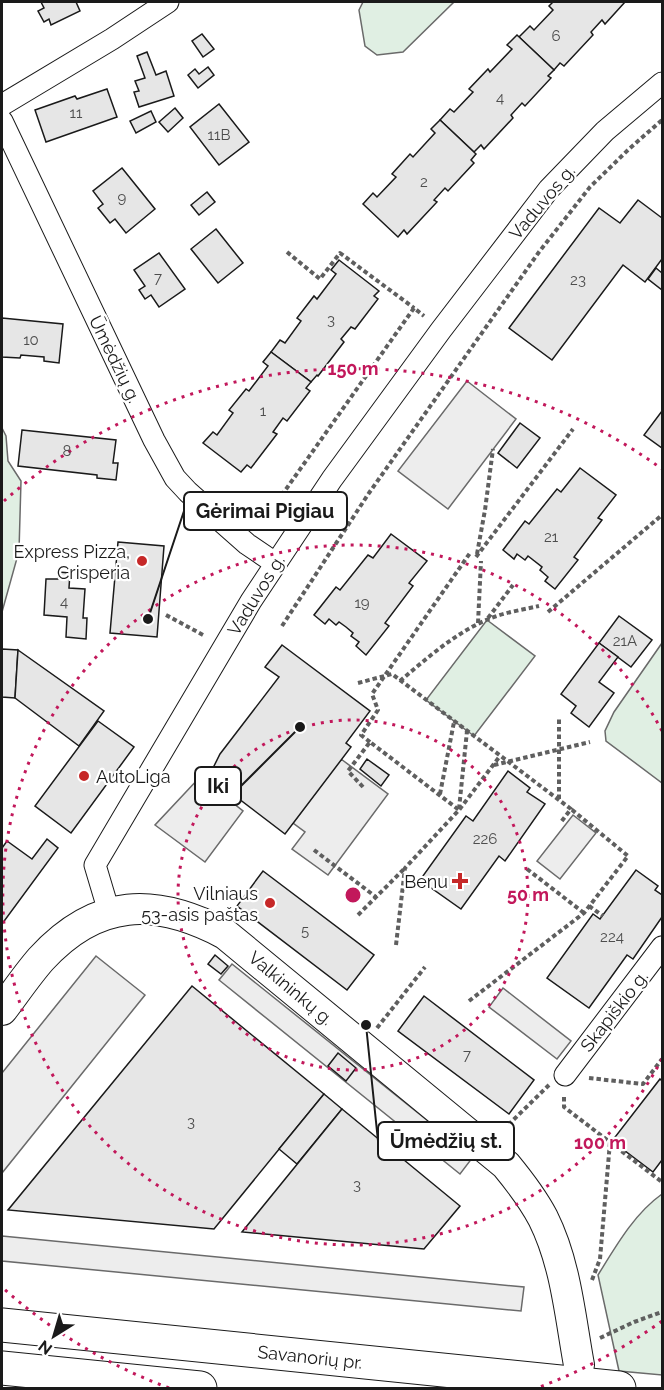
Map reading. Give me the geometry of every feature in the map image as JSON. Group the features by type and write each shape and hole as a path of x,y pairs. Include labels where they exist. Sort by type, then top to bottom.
{"highway":[{"name":"Savanorių pr.","path":"2,1325 619,1389"},
{"path":"2,1368 200,1389"}],"street":[{"path":"2,105 112,39 168,2"},
{"name":"Vaduvos g.","path":"109,912 95,865 274,563 441,330 549,189 605,131 663,83"},
{"name":"Ūmėdžių g.","path":"2,121 154,440 175,478 210,513 274,563"},
{"name":"Valkininkų g.","path":"109,912 166,910 191,917 225,934 507,1165 527,1191 543,1220 557,1255 565,1284 577,1357"},
{"path":"2,1010 41,959 62,939 89,919 109,912"},
{"name":"Skapiškio g.","path":"565,1075 660,956"}],"path":[{"path":"282,626 369,493 539,252 590,187 663,120"},
{"path":"287,252 320,279 340,253 441,330"},
{"path":"247,544 414,308"},
{"path":"493,449 486,510 476,557 573,429"},
{"path":"548,612 663,515"},
{"path":"459,810 361,735 378,710 372,694 470,553"},
{"path":"478,624 481,561"},
{"path":"487,620 513,585"},
{"path":"400,681 438,649 478,624 539,606"},
{"path":"166,615 223,648"},
{"path":"358,683 392,675 571,809 628,856 584,913 469,1000"},
{"path":"559,719 559,800"},
{"path":"440,795 454,722"},
{"path":"459,810 467,731"},
{"path":"363,787 348,771 370,742"},
{"path":"493,765 590,742"},
{"path":"358,915 459,810 500,756"},
{"path":"561,822 571,809"},
{"path":"314,850 376,897"},
{"path":"396,945 405,868"},
{"path":"527,869 584,913"},
{"path":"589,906 603,916"},
{"path":"362,1047 425,967"},
{"path":"488,1150 509,1122 543,1089 565,1075 644,1084 663,1059"},
{"path":"565,1075 564,1107 663,1182"},
{"path":"565,1284 592,1281 600,1259 610,1142"},
{"path":"577,1357 634,1322 663,1312"}],"green space":[{"path":"363,2 454,2 403,52 377,55 365,46 359,10"},
{"path":"2,428 6,436 8,461 21,481 19,551 2,612"},
{"path":"487,620 535,656 474,736 426,700"},
{"path":"662,643 662,783 606,741 605,731 614,712"},
{"path":"662,1194 662,1375 619,1371 598,1275 634,1221"}],"shaded area":[{"path":"467,381 516,419 448,509 398,471"},
{"path":"341,759 388,794 328,875 292,849 305,832 293,823"},
{"path":"200,777 243,811 205,862 155,825"},
{"path":"573,815 596,833 560,879 537,861"},
{"path":"96,956 145,995 2,1173 2,1073"},
{"path":"232,964 473,1157 460,1174 219,980"},
{"path":"503,988 571,1041 557,1059 489,1007"},
{"path":"2,1236 524,1287 521,1311 2,1261"}],"building":[{"path":"41,2 76,2 80,11 51,25 49,19 44,22 38,11 44,8"},
{"path":"553,2 625,2 605,24 602,20 591,32 593,35 564,66 560,63 554,70 519,37 530,26 534,30 553,10 549,6"},
{"path":"202,34 214,49 203,57 192,41"},
{"path":"517,35 554,70 548,76 551,78 525,106 522,103 511,115 513,118 484,149 481,145 474,152 440,120 450,109 454,112 473,92 469,89 488,69 490,72 512,49 507,45"},
{"path":"147,52 156,75 166,71 174,96 139,107 134,92 139,91 135,81 145,78 137,56"},
{"path":"208,67 214,75 198,88 188,75 195,69 199,74"},
{"path":"107,89 117,117 46,142 35,110 75,96 77,99"},
{"path":"219,104 249,142 219,165 190,127"},
{"path":"175,108 183,118 168,132 159,122"},
{"path":"151,111 156,122 136,133 130,121"},
{"path":"440,120 476,154 471,160 474,163 448,191 445,188 434,200 437,202 407,234 404,230 398,237 363,204 373,193 377,197 396,177 392,174 410,154 413,157 435,133 431,129"},
{"path":"122,168 155,209 126,233 115,219 110,223 98,208 103,204 93,191"},
{"path":"207,192 215,202 199,215 191,205"},
{"path":"638,200 662,218 662,259 645,282 623,265 552,360 509,328 599,208 620,223"},
{"path":"216,229 243,263 218,283 191,249"},
{"path":"159,253 185,289 159,307 151,295 145,299 139,290 145,286 134,270"},
{"path":"339,260 379,291 374,296 378,299 355,329 351,327 341,339 344,342 311,382 271,352 280,340 285,343 301,321 297,318 314,296 317,299 336,274 331,270"},
{"path":"656,268 662,273 662,290 648,279"},
{"path":"2,318 63,324 59,363 44,361 44,357 21,355 20,358 2,357"},
{"path":"271,352 311,382 306,388 310,391 287,421 283,418 273,432 277,434 251,468 247,465 241,472 203,443 213,432 217,435 233,413 229,410 246,389 249,391 268,366 263,362"},
{"path":"662,411 662,448 644,435"},
{"path":"520,423 540,438 517,468 498,453"},
{"path":"22,430 116,440 113,463 118,463 116,480 97,478 97,475 18,466"},
{"path":"580,468 616,495 598,518 602,520 574,557 578,560 555,589 545,581 548,577 540,570 542,567 528,556 525,560 517,554 514,559 503,550 525,521 529,524 557,489 561,492"},
{"path":"391,534 427,561 409,583 413,586 385,623 389,626 366,655 356,646 359,642 351,636 353,633 346,627 339,622 336,625 329,619 325,624 314,615 336,587 340,590 368,555 373,558"},
{"path":"118,542 164,546 157,637 110,633"},
{"path":"58,572 70,573 69,588 85,589 83,618 87,618 86,639 66,637 67,617 44,615 46,579 58,579"},
{"path":"619,616 652,640 631,667 599,643"},
{"path":"599,643 618,657 599,682 614,693 589,727 571,713 576,706 561,694"},
{"path":"282,645 370,711 346,743 351,747 285,834 209,776 220,754 279,677 265,667"},
{"path":"2,649 18,650 15,698 2,697"},
{"path":"18,650 104,711 79,746 15,698"},
{"name":"AutoLiga","path":"98,721 134,747 71,833 35,806"},
{"path":"367,759 389,775 381,786 360,769"},
{"path":"508,771 530,788 527,792 545,804 505,861 499,856 461,909 420,880 466,816 473,821"},
{"path":"47,839 58,848 2,924 2,848 7,841 32,859"},
{"path":"636,870 658,886 655,890 662,895 662,917 633,959 627,955 589,1008 547,978 593,914 600,919"},
{"path":"263,871 374,955 347,990 237,906"},
{"path":"215,955 228,966 221,974 208,964"},
{"path":"192,986 324,1094 214,1229 8,1210"},
{"path":"424,996 534,1080 509,1114 398,1031"},
{"path":"338,1053 356,1068 346,1081 328,1066"},
{"path":"660,1079 662,1081 662,1160 653,1172 612,1141"},
{"path":"324,1094 342,1109 297,1164 279,1149"},
{"path":"342,1109 460,1206 424,1249 242,1232"}],"place":[{"name":"Express Pizza, Crisperia","path":"142,561"},
{"name":"Gėrimai Pigiau","path":"148,619"},
{"name":"Iki","path":"300,727"},
{"name":"AutoLiga","path":"84,776"},
{"name":"Benu","path":"460,881"},
{"name":"Vilniaus 53-asis paštas","path":"270,903"},
{"name":"Ūmėdžių st.","path":"366,1025"}]}
